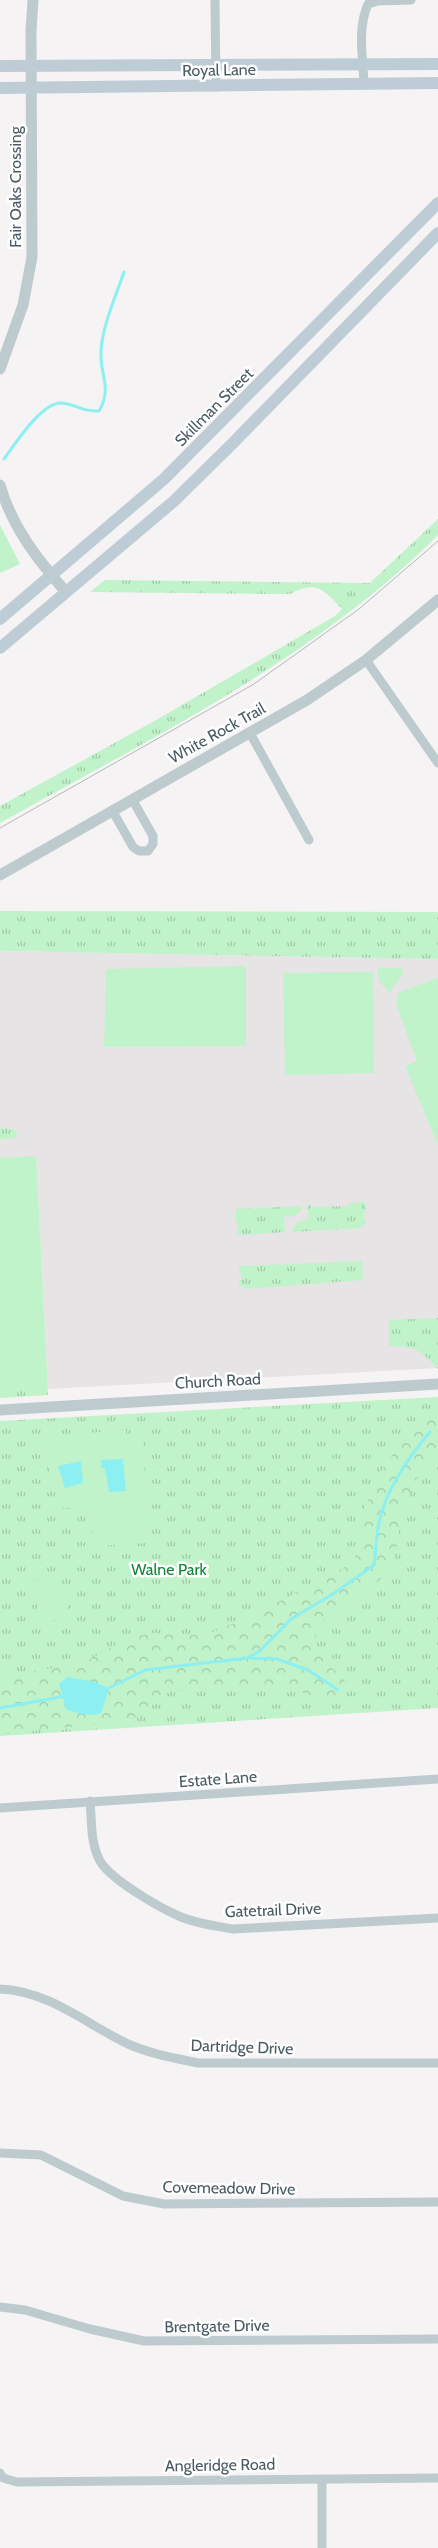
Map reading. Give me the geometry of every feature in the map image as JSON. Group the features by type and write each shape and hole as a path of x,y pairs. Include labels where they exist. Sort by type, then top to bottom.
{"main road":[{"name":"Royal Lane","path":"0,66 438,64"},
{"name":"Royal Lane","path":"0,88 438,83"},
{"name":"Skillman Street","path":"0,619 170,473 438,203"},
{"path":"0,648 154,519 214,463 438,233"}],"street":[{"name":"Fair Oaks Crossing","path":"0,369 23,305 32,257 31,66 33,0"},
{"path":"215,0 216,87"},
{"path":"364,84 361,33 364,13 368,4 378,1 411,0"},
{"path":"0,485 16,527 66,592"},
{"name":"White Rock Trail","path":"0,875 308,700 366,660 438,600"},
{"path":"366,660 438,763"},
{"path":"250,734 309,840"},
{"path":"112,810 133,847 138,852 148,851 154,844 153,836 132,799"},
{"name":"Church Road","path":"0,1410 438,1384"},
{"name":"Estate Lane","path":"0,1808 438,1779"},
{"name":"Gatetrail Drive","path":"90,1801 94,1846 100,1862 112,1875 181,1917 206,1925 233,1929 438,1918"},
{"name":"Dartridge Drive","path":"0,1989 31,1994 63,2008 129,2044 160,2056 198,2063 278,2065 438,2063"},
{"name":"Covemeadow Drive","path":"0,2153 41,2155 123,2196 164,2204 438,2202"},
{"name":"Brentgate Drive","path":"0,2307 25,2310 90,2329 144,2341 438,2339"},
{"name":"Angleridge Road","path":"1,2475 17,2482 438,2478"},
{"path":"322,2479 322,2548"}],"shaded area":[{"path":"0,951 438,959 438,1368 48,1389 36,1157 0,1158"}],"green space":[{"path":"438,519 438,535 390,579 285,658 229,694 172,727 0,823 0,806 158,719 335,616 342,609 330,596 313,587 290,594 90,592 105,580 370,583"},
{"path":"0,525 20,564 0,573"},
{"path":"0,911 438,912 438,959 0,951"},
{"path":"244,966 246,968 246,1046 104,1047 106,969"},
{"path":"377,968 402,968 404,972 390,992 379,982"},
{"path":"373,972 374,1073 285,1075 283,973"},
{"path":"438,978 438,1145 405,1066 417,1061 396,1004 399,992"},
{"path":"0,1128 13,1129 17,1133 17,1137 0,1140"},
{"path":"36,1156 48,1389 0,1392 0,1158"},
{"path":"365,1202 366,1212 363,1213 363,1218 366,1219 366,1225 362,1225 362,1228 291,1232 298,1221 308,1220 308,1205 315,1207 349,1206 349,1203"},
{"path":"302,1206 302,1209 295,1216 284,1217 285,1232 237,1235 236,1209"},
{"path":"362,1261 363,1280 244,1289 244,1286 239,1286 239,1280 242,1280 241,1274 239,1274 239,1266"},
{"path":"438,1318 438,1369 427,1357 417,1350 389,1346 389,1320"},
{"path":"47,1383 48,1395 0,1398 0,1390"},
{"name":"Walne Park","path":"438,1397 438,1708 0,1736 0,1421"},
{"path":"432,1409 438,1409 438,1450 414,1482 402,1513 394,1563 380,1580 325,1619 313,1642 326,1664 341,1675 349,1687 342,1699 326,1701 291,1689 170,1691 130,1721 0,1734 0,1677 83,1663 130,1637 155,1633 177,1636 208,1634 255,1614 353,1563 361,1539 364,1509 382,1469 413,1428"},
{"path":"126,1430 126,1438 143,1437 148,1543 93,1546 92,1507 63,1508 38,1437"},
{"path":"58,1574 70,1616 42,1624 30,1581"}],"water":[{"path":"123,1459 126,1491 109,1492 105,1468 101,1468 101,1460"},
{"path":"81,1461 83,1483 65,1488 58,1466"},
{"path":"67,1677 96,1682 109,1689 101,1713 93,1715 84,1714 66,1709 59,1684"}],"waterway":[{"path":"4,459 29,425 53,405 61,403 99,411 105,395 101,359 102,340 124,272"},
{"path":"107,1689 145,1670 247,1658 260,1651 291,1619 333,1594 374,1565 379,1522 392,1486 406,1463 430,1432"},
{"path":"249,1658 277,1659 308,1670 338,1690"},
{"path":"0,1708 66,1696"}],"tram line":[{"path":"0,828 254,684 359,609 438,541"}]}
